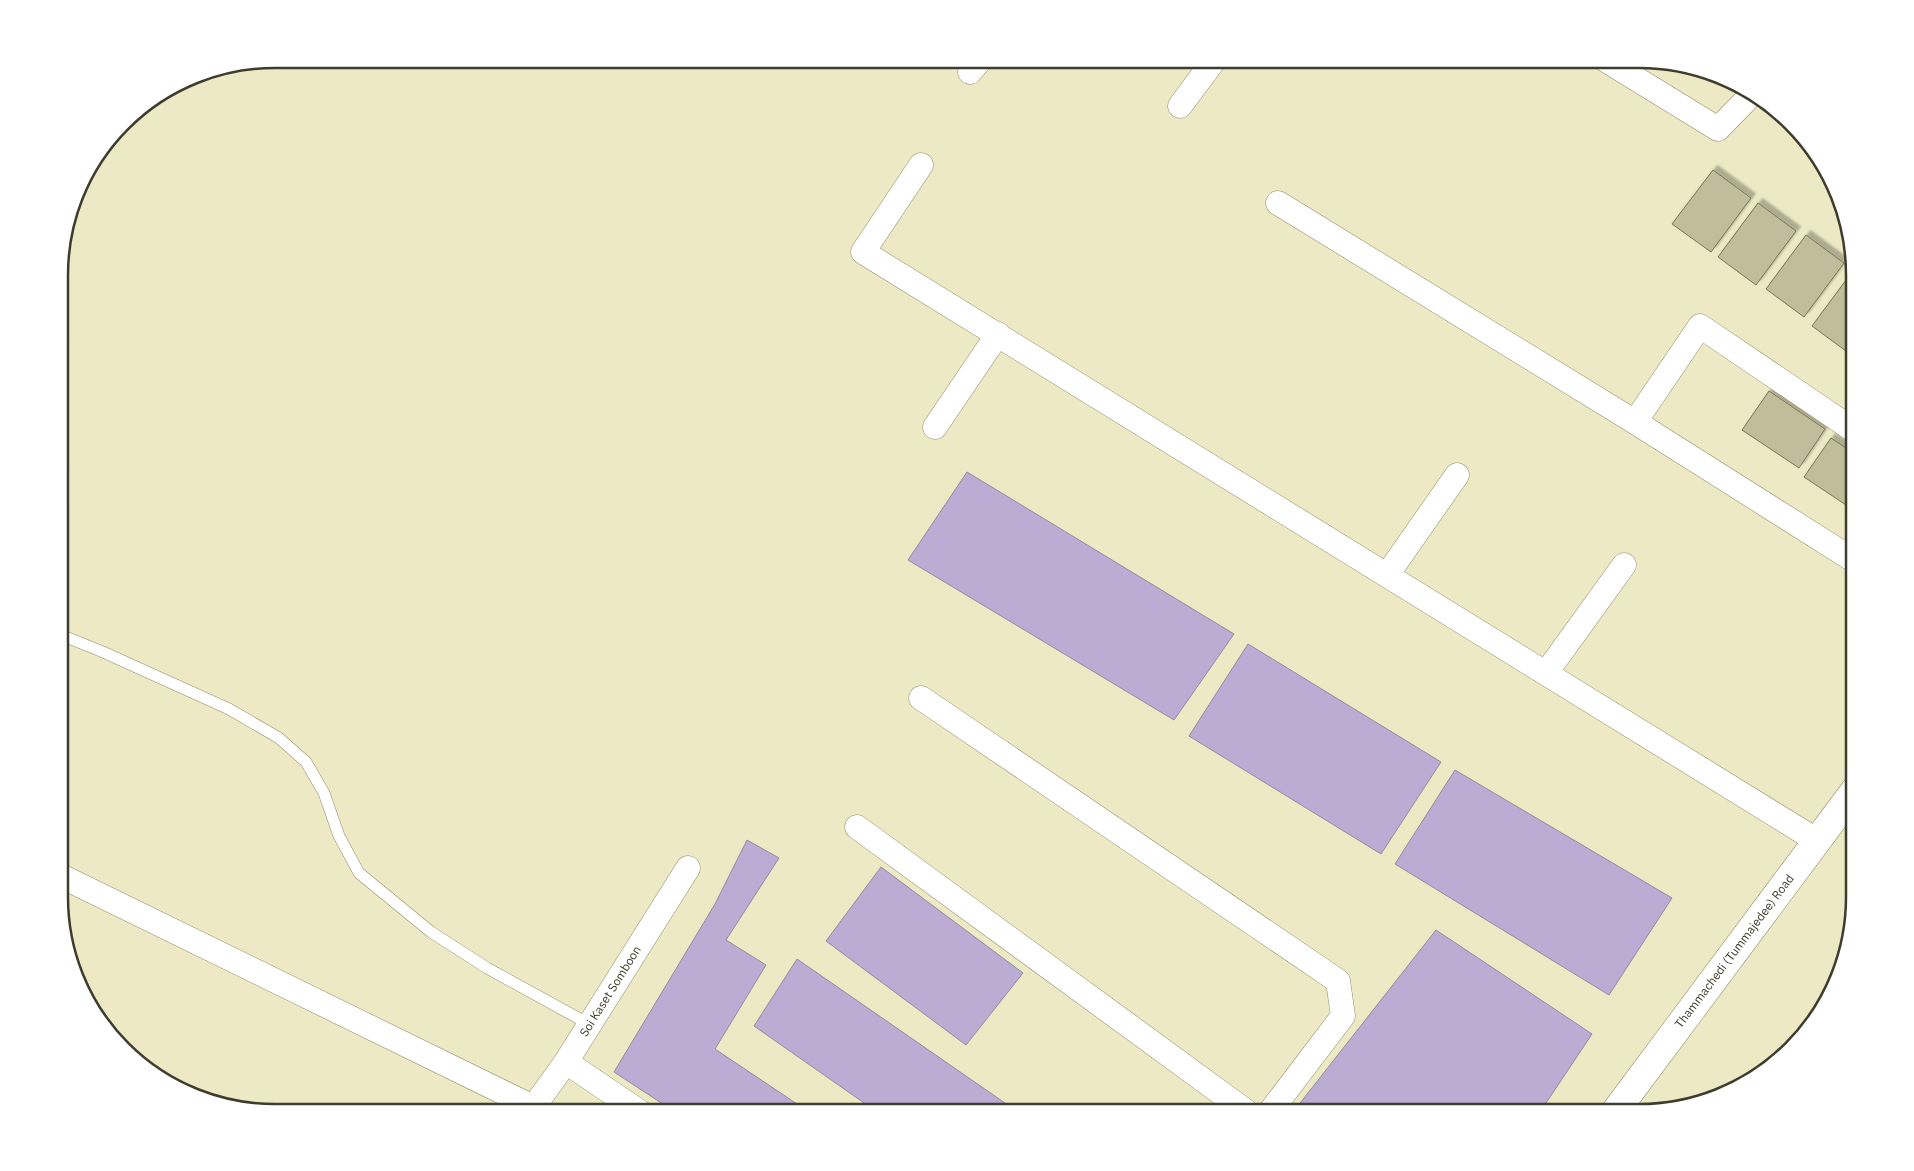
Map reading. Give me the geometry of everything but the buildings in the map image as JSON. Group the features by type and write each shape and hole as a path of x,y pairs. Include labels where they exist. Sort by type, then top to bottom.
{"main road":[{"name":"Thammachedi (Tummajedee) Road","path":"1621,1104 1846,802"}],"street":[{"path":"1180,106 1208,68"},
{"path":"1619,68 1718,129 1748,98"},
{"path":"921,164 864,252 1816,840"},
{"path":"1278,203 1635,422 1846,555"},
{"path":"1635,422 1700,326 1846,425"},
{"path":"935,426 998,334"},
{"path":"1388,575 1457,475"},
{"path":"1546,673 1624,564"},
{"path":"921,698 1338,981 1343,1016 1276,1104"},
{"path":"856,827 1236,1104"},
{"name":"Soi Kaset Somboon","path":"535,1104 566,1062 688,868"},
{"path":"68,879 519,1104"},
{"path":"566,1062 628,1104"}],"lane":[{"path":"68,638 229,708 279,738 306,762 324,793 339,836 359,873 431,932 487,968 589,1024"}],"shaded area":[{"path":"967,472 1234,634 1174,720 908,560"},
{"path":"1248,644 1441,762 1381,854 1189,736"},
{"path":"1455,770 1672,898 1609,995 1395,864"},
{"path":"747,840 779,858 726,940 766,965 715,1049 797,1104 663,1104 614,1072 715,904"},
{"path":"881,867 1023,973 966,1045 826,941"},
{"path":"1436,930 1592,1034 1545,1104 1299,1104"},
{"path":"797,959 1006,1104 866,1104 754,1026"}]}
